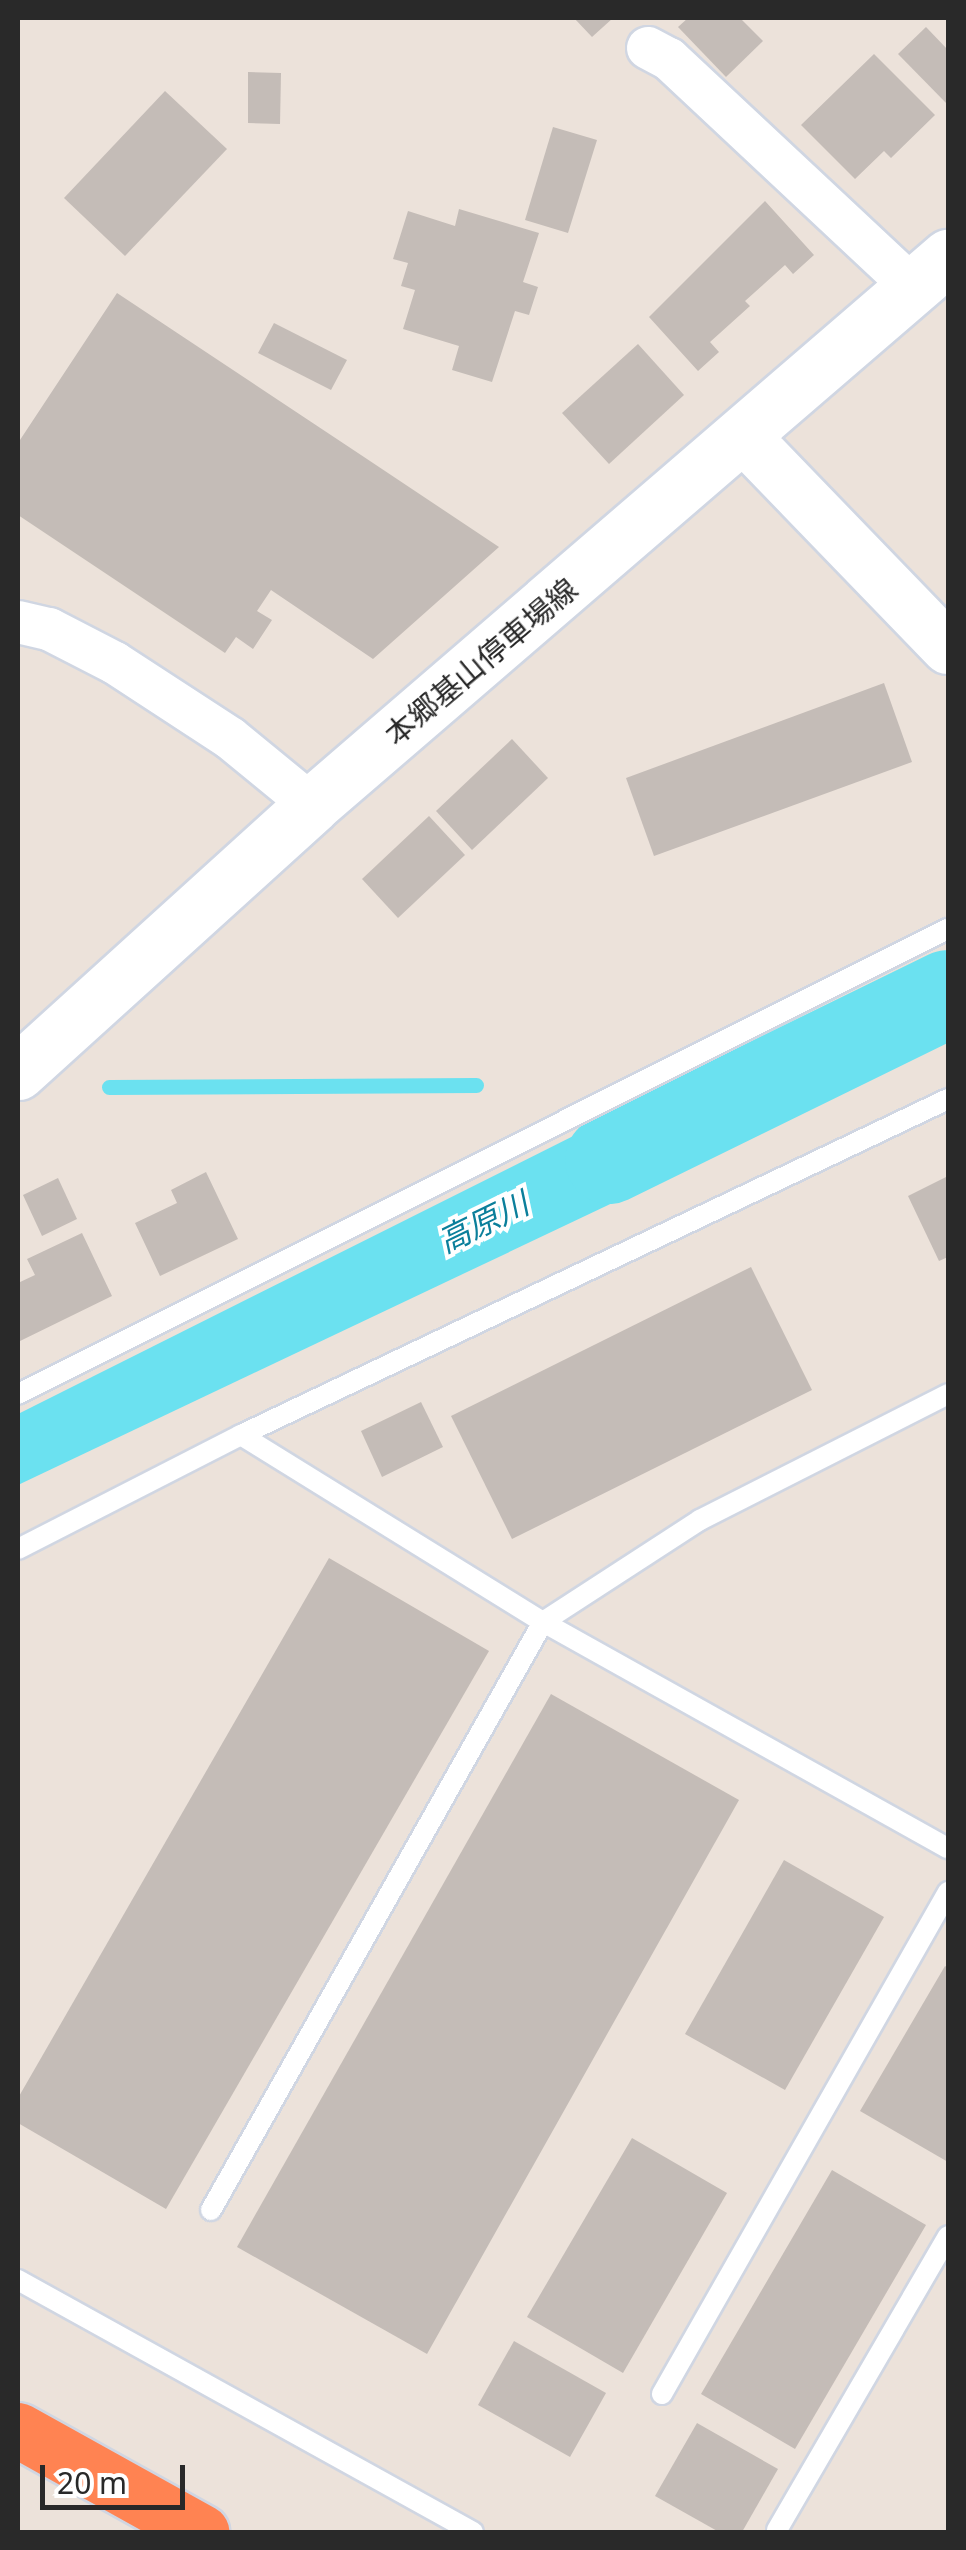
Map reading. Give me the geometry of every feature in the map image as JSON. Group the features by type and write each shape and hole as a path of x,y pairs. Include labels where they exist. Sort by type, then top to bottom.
{"highway":[{"path":"18,2430 201,2532"}],"main road":[{"name":"本郷基山停車場線","path":"18,1072 312,805 745,438 931,273"}],"street":[{"path":"648,48 669,59 931,273"},
{"path":"745,438 948,648"},
{"path":"18,622 49,629 115,663 230,738 312,805"}],"lane":[{"path":"18,1394 948,929"},
{"path":"18,1549 240,1435 948,1099"},
{"path":"210,2210 542,1622 700,1520 948,1394"},
{"path":"240,1435 542,1622 948,1848"},
{"path":"662,2394 948,1892"},
{"path":"777,2530 948,2236"},
{"path":"18,2280 474,2532"}],"water":[{"path":"677,1084 758,1134 18,1485 18,1414"}],"building":[{"path":"574,18 613,18 592,37"},
{"path":"688,18 740,18 763,41 726,77 678,27"},
{"path":"926,27 948,50 948,105 898,54"},
{"path":"874,54 935,115 891,158 884,151 855,179 801,125"},
{"path":"248,72 281,73 280,124 248,123"},
{"path":"165,91 227,149 125,256 64,198"},
{"path":"553,127 597,140 568,233 525,220"},
{"path":"765,201 814,255 793,274 785,265 745,301 750,306 710,342 719,352 698,371 649,317"},
{"path":"459,209 539,233 523,282 538,287 529,315 515,311 492,382 452,370 459,346 403,329 415,290 401,286 408,263 393,259 408,211 455,226"},
{"path":"117,293 499,547 373,659 271,590 257,611 272,620 253,649 236,637 225,653 18,515 18,443"},
{"path":"274,323 347,360 331,390 258,353"},
{"path":"638,344 684,395 609,464 562,413"},
{"path":"884,683 912,762 654,856 626,778"},
{"path":"512,739 548,778 472,850 436,811"},
{"path":"429,816 465,855 398,918 362,879"},
{"path":"206,1172 238,1239 160,1276 135,1223 177,1203 171,1190"},
{"path":"948,1176 948,1257 939,1261 908,1196"},
{"path":"58,1178 77,1219 42,1236 23,1195"},
{"path":"82,1233 112,1296 18,1342 18,1283 35,1275 27,1259"},
{"path":"751,1267 812,1390 512,1539 451,1416"},
{"path":"421,1402 443,1447 382,1477 361,1431"},
{"path":"329,1558 489,1651 166,2209 18,2123 18,2098"},
{"path":"551,1694 739,1800 427,2354 237,2247"},
{"path":"784,1860 884,1917 785,2090 685,2034"},
{"path":"945,1966 948,1968 948,2162 860,2111"},
{"path":"632,2138 727,2193 623,2373 527,2317"},
{"path":"832,2170 926,2225 795,2449 701,2394"},
{"path":"514,2341 606,2393 570,2457 478,2405"},
{"path":"697,2423 778,2469 742,2532 719,2532 655,2496"}],"waterway":[{"name":"高原川","path":"609,1160 948,994"},
{"path":"109,1087 476,1085"}]}
